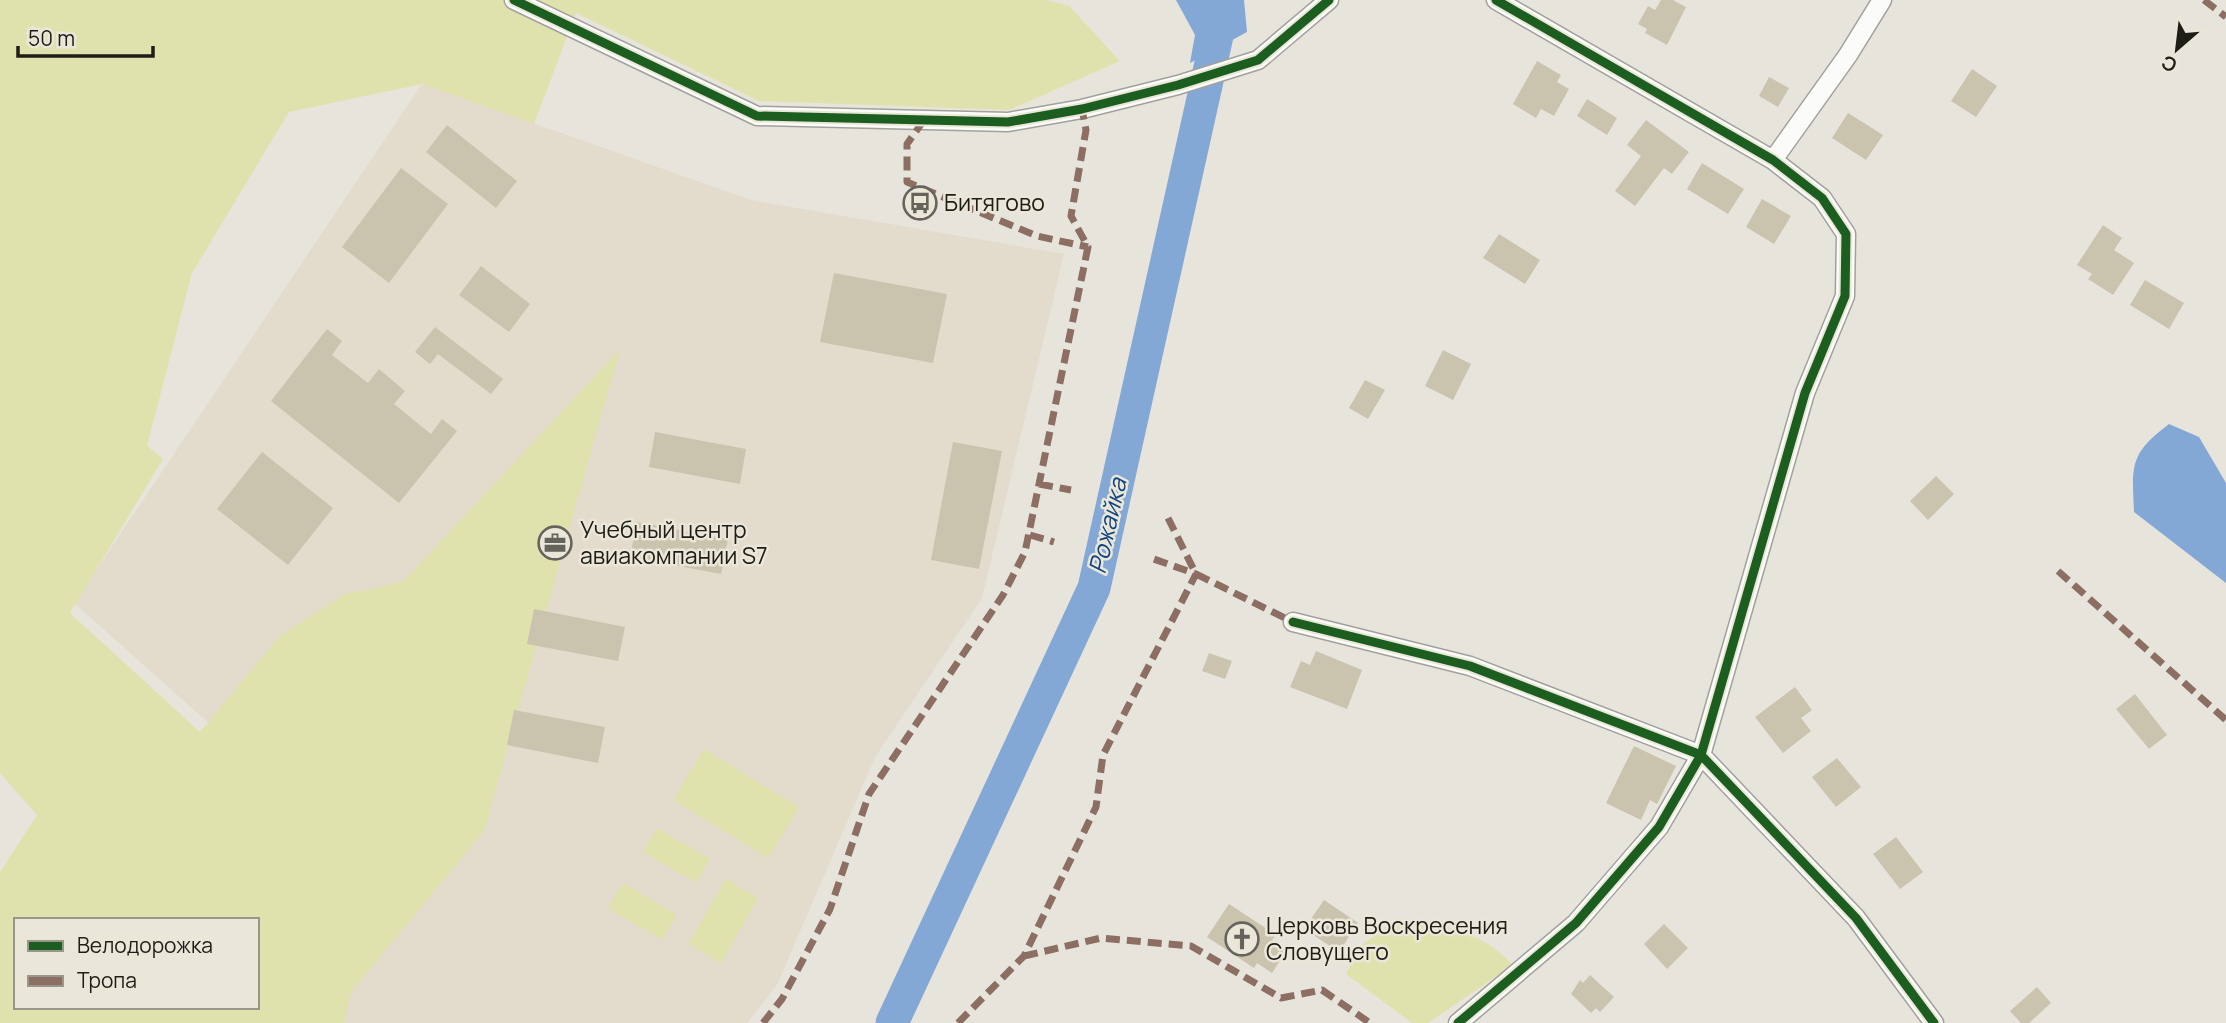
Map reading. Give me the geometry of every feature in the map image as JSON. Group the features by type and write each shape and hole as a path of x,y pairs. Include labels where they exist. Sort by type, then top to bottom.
{"street":[{"path":"514,0 757,116 1007,122 1083,109 1178,85 1258,60 1329,0"},
{"path":"1458,1023 1576,923 1659,827 1701,755 1805,393 1845,296 1846,234 1822,198 1773,160 1496,0"},
{"path":"1773,160 1848,55 1882,0"},
{"path":"1293,622 1471,666 1701,755 1856,918 1934,1023"}],"shaded area":[{"name":"Учебный центр авиакомпании S7","path":"422,84 751,200 1064,254 982,598 875,757 777,985 747,1023 340,1023 341,990 412,904 74,603"}],"green space":[{"path":"0,0 1047,0 1069,6 1120,61 1009,110 759,101 576,13 534,124 422,84 289,112 192,273 147,446 163,459 70,613 200,732 280,636 345,594 403,582 620,349 484,831 351,992 344,1023 0,1023 0,872 37,815 0,773"},
{"path":"704,749 799,807 768,858 673,800"},
{"path":"657,828 710,859 696,883 643,852"},
{"path":"726,879 758,898 721,963 688,944"},
{"path":"623,883 677,915 662,940 608,908"},
{"path":"1396,919 1444,926 1459,931 1488,944 1513,965 1428,1023 1412,1023 1346,974 1358,948"}],"water":[{"path":"1176,0 1244,0 1247,32 1190,63 1195,35"},
{"path":"2169,424 2199,437 2226,483 2226,583 2134,512 2133,483 2136,462 2146,444"}],"building":[{"path":"1661,0 1673,0 1686,7 1667,45 1645,33 1647,29 1638,24 1648,6 1655,10"},
{"path":"1537,61 1561,75 1557,82 1569,89 1554,116 1541,109 1536,118 1513,104"},
{"path":"1972,69 1997,86 1976,117 1951,101"},
{"path":"1769,77 1789,88 1778,107 1759,96"},
{"path":"1587,99 1617,118 1607,135 1577,116"},
{"path":"1848,113 1883,135 1866,160 1832,138"},
{"path":"1646,120 1689,152 1672,174 1664,168 1635,206 1615,191 1641,156 1627,145"},
{"path":"447,125 517,181 496,208 426,152"},
{"path":"1702,163 1744,189 1728,214 1687,189"},
{"path":"401,168 448,204 389,283 342,247"},
{"path":"1762,199 1791,216 1774,244 1746,227"},
{"path":"2103,225 2122,238 2114,250 2134,263 2113,295 2088,279 2092,274 2077,265"},
{"path":"1499,234 1540,260 1525,284 1483,258"},
{"path":"481,266 530,304 509,332 459,295"},
{"path":"834,273 947,294 933,363 820,342"},
{"path":"2145,280 2184,303 2169,329 2130,305"},
{"path":"435,327 503,379 491,394 438,354 430,364 415,352"},
{"path":"327,329 342,341 332,355 368,383 379,369 405,391 394,404 431,434 442,419 457,431 399,503 271,401"},
{"path":"1443,350 1471,364 1453,400 1425,386"},
{"path":"1365,380 1385,390 1368,419 1349,408"},
{"path":"655,432 746,449 740,484 649,467"},
{"path":"953,442 1002,451 979,569 931,560"},
{"path":"262,452 333,508 288,565 217,509"},
{"path":"1936,476 1954,494 1928,520 1910,501"},
{"path":"637,522 728,539 721,574 630,557"},
{"path":"534,609 625,627 618,661 527,644"},
{"path":"1316,651 1362,670 1347,709 1290,687 1301,661 1310,665"},
{"path":"1209,653 1232,661 1225,679 1202,671"},
{"path":"1795,687 1812,710 1801,718 1811,731 1783,753 1755,717"},
{"path":"2135,694 2167,735 2149,749 2116,709"},
{"path":"514,710 605,727 598,763 507,745"},
{"path":"1634,746 1676,766 1657,804 1650,800 1641,820 1606,803"},
{"path":"1837,758 1861,787 1836,807 1812,777"},
{"path":"1896,837 1923,872 1900,889 1873,854"},
{"path":"1324,900 1358,923 1339,952 1304,929"},
{"name":"Церковь Воскресения Словущего","path":"1229,904 1276,935 1272,940 1287,950 1272,973 1257,963 1254,968 1207,937"},
{"path":"1664,924 1688,948 1667,969 1644,944"},
{"path":"1590,975 1614,997 1600,1012 1596,1008 1591,1013 1571,994 1580,980 1583,983"},
{"path":"2037,987 2051,1003 2029,1023 2021,1023 2010,1011"}],"waterway":[{"name":"Рожайка","path":"892,1023 1094,588 1219,27 1202,0"}],"marked path":[{"path":"2204,0 2226,17"},
{"path":"763,1023 782,999 830,909 869,794 1003,595 1025,552 1088,247 1071,216 1086,130 1082,109"},
{"path":"924,120 907,144 907,182 1037,236 1088,247"},
{"path":"1039,484 1071,490"},
{"path":"1168,518 1196,574 1293,622"},
{"path":"1030,535 1054,542"},
{"path":"958,1023 1024,956 1096,807 1103,755 1196,574 1151,558"},
{"path":"2058,571 2226,720"},
{"path":"1024,956 1101,938 1191,946 1281,998 1322,990 1370,1023"}],"cycle path":[{"path":"514,0 757,116 1008,122 1082,109 1178,85 1258,60 1329,0"},
{"path":"1458,1023 1576,923 1659,827 1701,755 1805,393 1845,296 1846,234 1822,198 1773,160 1496,0"},
{"path":"1293,622 1470,666 1701,755 1856,918 1934,1023"}],"place":[{"name":"Битягово","path":"920,203"},
{"name":"Учебный центр авиакомпании S7","path":"555,543"},
{"name":"Церковь Воскресения Словущего","path":"1242,939"}]}
